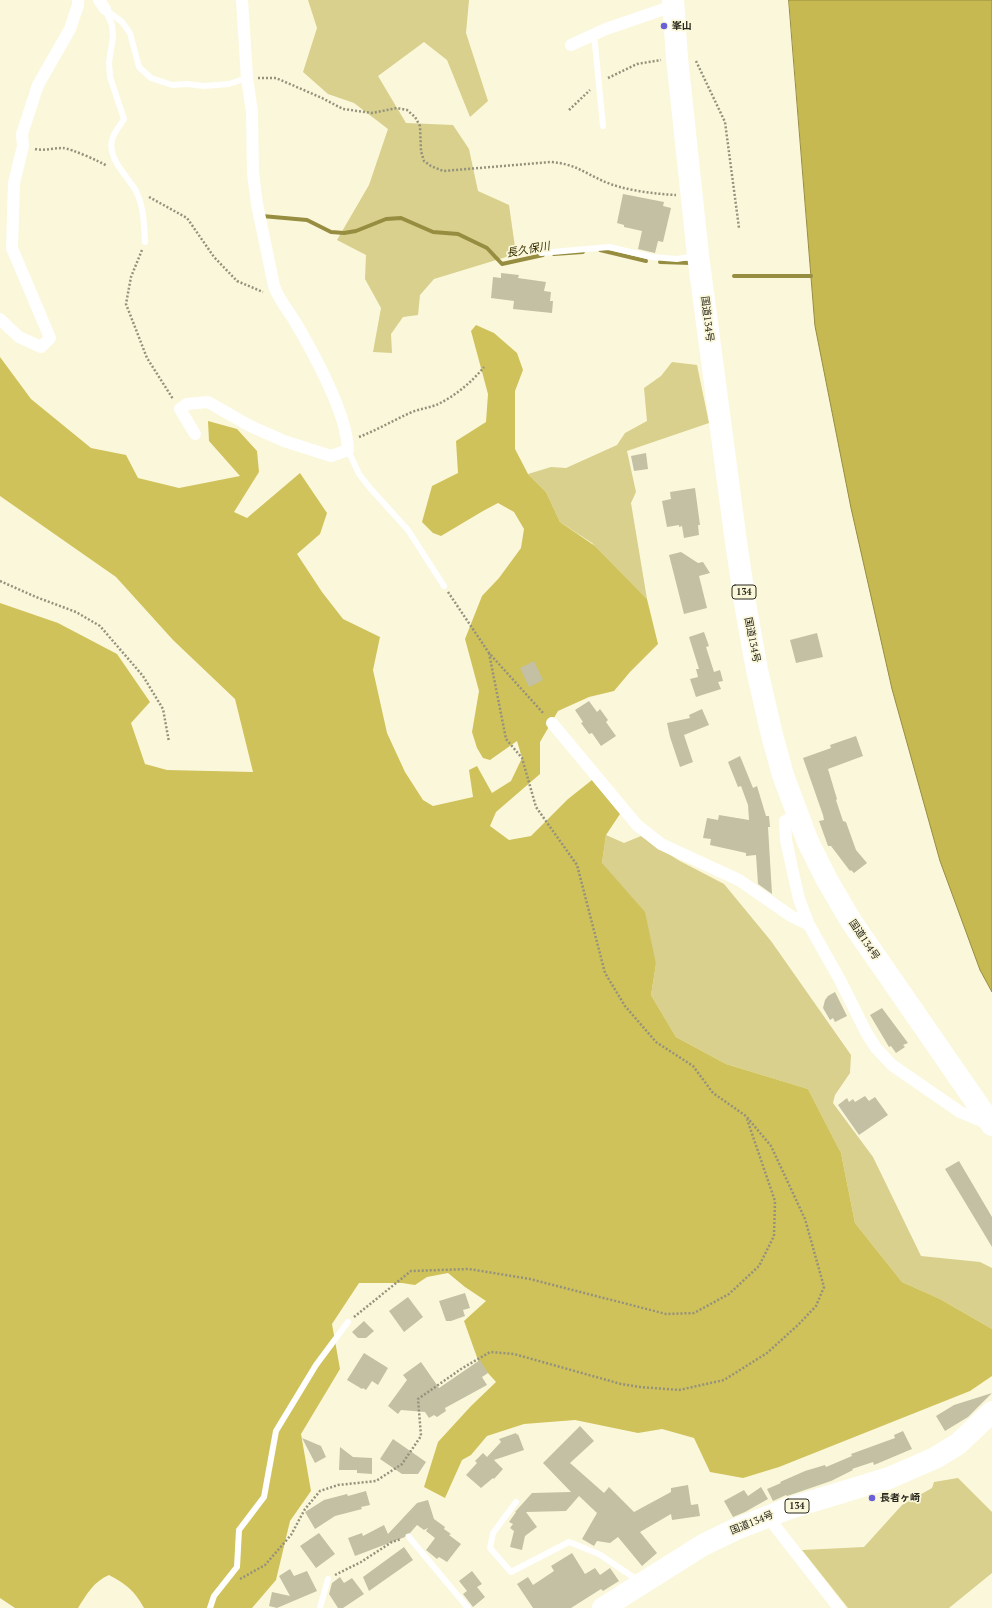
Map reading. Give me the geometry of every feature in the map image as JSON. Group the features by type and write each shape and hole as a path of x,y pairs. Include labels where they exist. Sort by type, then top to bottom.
{"highway":[{"name":"国道134号","path":"673,3 685,57 692,196 698,255 746,609 772,736 783,775 797,815 827,880 851,921 992,1125"},
{"name":"国道134号","path":"602,1608 703,1545 736,1529 767,1516 889,1478 935,1458 958,1444 992,1412"}],"street":[{"path":"0,319 19,338 41,347 50,338 12,248 14,183 23,146 22,134 38,85 70,29 78,5 78,0"},
{"path":"196,434 180,409 187,404 208,402 250,426 284,441 331,456 348,446 340,414 322,373 297,324 278,298 274,286 257,204 254,172 252,112 247,78 242,0"},
{"path":"570,45 606,29 673,3"},
{"path":"552,723 637,825 661,844 739,880 791,916 809,925"},
{"path":"797,815 785,821 786,840 799,899 809,925 876,1048 892,1065 960,1112 992,1125"},
{"path":"767,1516 839,1608"}],"lane":[{"path":"102,4 122,22 130,33 139,67 151,78 172,85 187,84 204,86 229,84 247,78"},
{"path":"102,4 112,25 113,36 109,62 110,77 124,119 113,136 111,147 118,166 136,191 143,208 145,242"},
{"path":"594,34 603,126"},
{"path":"541,253 609,248 652,257 677,259 698,255"},
{"path":"348,446 359,474 408,530 444,586"},
{"path":"210,1608 214,1596 237,1568 239,1530 264,1497 276,1431 316,1364 348,1322"},
{"path":"516,1502 493,1534 490,1548 511,1572 569,1542 599,1554 642,1583"},
{"path":"409,1537 468,1608"},
{"path":"320,1608 328,1579"}],"path":[{"path":"569,110 599,83 637,64 685,57 725,122 740,228"},
{"path":"247,78 276,78 342,109 372,113 397,108 407,110 415,117 420,126 421,151 424,161 443,171 551,162 564,163 585,171 604,182 655,194 692,196"},
{"path":"23,146 42,150 65,148 100,161 127,179"},
{"path":"136,191 160,202 187,218 214,257 237,281 278,298"},
{"path":"145,242 131,277 126,304 147,358 180,409"},
{"path":"348,446 412,412 436,405 462,388 477,376 484,367"},
{"path":"0,581 36,597 76,612 100,626 143,676 163,709 169,742"},
{"path":"444,586 489,653 552,723"},
{"path":"218,1591 265,1565 291,1535 305,1509 320,1491 338,1485 376,1481 402,1464 421,1436 418,1399 461,1369 490,1352 514,1354 621,1384 679,1390 724,1380 767,1353 799,1324 816,1306 824,1287 805,1220 771,1146 746,1116 713,1093 692,1066 656,1042 626,1006 605,973 577,865 536,807 522,758 506,739 489,653"},
{"path":"348,1322 411,1271 469,1268 530,1279 666,1314 694,1313 734,1290 758,1266 774,1236 775,1201 746,1116"},
{"path":"328,1579 361,1562 392,1542 409,1537"}],"shaded area":[{"path":"308,0 469,0 466,33 488,101 470,117 447,60 424,42 378,76 406,123 453,125 469,149 478,191 509,205 516,254 434,279 420,295 418,315 403,317 391,334 392,353 373,352 381,308 365,279 366,255 337,240 369,185 388,129 354,103 328,94 303,72 317,28"},
{"path":"789,0 992,0 992,992 980,970 940,861 892,689 851,508 815,326"},
{"path":"476,325 494,333 517,353 523,370 515,391 515,449 528,474 546,492 560,522 595,546 647,599 658,644 630,672 614,691 589,697 558,711 540,742 540,774 496,812 490,826 509,840 531,836 568,799 592,780 620,814 606,835 602,863 645,912 656,964 651,995 676,1037 726,1064 808,1089 841,1153 855,1223 902,1282 940,1299 992,1329 992,1376 970,1391 779,1467 743,1478 710,1472 694,1438 662,1429 638,1433 575,1420 524,1424 487,1436 471,1455 462,1460 445,1498 424,1487 438,1442 471,1406 496,1382 479,1363 464,1321 486,1301 448,1273 427,1277 415,1285 402,1283 359,1283 332,1324 340,1369 301,1434 311,1491 290,1521 276,1580 252,1608 144,1608 130,1588 109,1575 95,1585 78,1608 15,1608 0,1598 0,603 58,623 117,654 150,702 131,723 145,764 167,770 253,772 235,699 173,640 116,577 0,496 0,357 31,399 91,448 126,455 138,478 179,488 240,476 209,441 208,421 237,429 257,451 259,472 234,512 247,518 300,473 327,513 320,534 297,554 322,592 343,619 380,637 373,670 387,733 405,772 423,800 433,806 473,797 469,770 477,766 492,793 511,781 522,758 517,741 490,760 483,758 477,748 472,732 479,691 465,639 482,596 499,578 521,548 524,529 514,512 498,503 441,536 433,533 422,522 432,486 458,473 456,441 486,422 488,394 471,331"},
{"path":"672,362 697,365 709,423 627,451 636,492 631,503 647,599 592,543 560,522 546,492 528,474 551,467 566,468 617,445 625,433 647,421 644,388 661,376"},
{"path":"606,835 624,843 641,836 678,860 724,884 771,941 851,1055 850,1073 835,1095 833,1103 873,1157 921,1256 980,1262 992,1268 992,1329 940,1299 902,1282 855,1223 841,1153 808,1089 726,1064 676,1037 651,995 656,964 602,863"},
{"path":"958,1478 992,1512 992,1573 949,1608 848,1608 802,1550 864,1547 902,1505 932,1488 934,1482"}],"building":[{"path":"623,194 664,202 663,206 671,208 663,242 658,241 655,253 638,249 642,231 624,227 624,225 617,223"},
{"path":"501,273 519,275 518,278 546,282 544,291 551,292 550,301 553,301 552,313 513,309 514,301 491,298 493,277 501,278"},
{"path":"646,453 648,469 634,471 631,456"},
{"path":"695,488 700,525 698,525 699,535 684,538 682,526 667,527 662,501 671,499 670,492"},
{"path":"681,552 698,563 703,562 710,573 699,576 707,608 684,614 669,555"},
{"path":"704,632 709,646 706,647 714,672 720,670 723,681 718,682 721,689 696,697 690,679 698,677 696,669 699,669 689,637"},
{"path":"817,633 823,657 796,663 790,640"},
{"path":"534,661 543,680 529,687 520,668"},
{"path":"589,701 597,712 600,709 608,720 606,722 616,736 601,746 592,733 589,734 581,723 583,722 575,710"},
{"path":"702,709 709,725 684,735 693,762 680,767 667,723 690,718 689,715"},
{"path":"856,736 863,756 828,769 843,821 846,822 856,850 867,863 854,873 851,870 850,871 831,846 828,846 819,821 824,820 823,815 803,758 831,748 830,745"},
{"path":"740,756 753,788 757,786 766,816 769,816 770,827 768,827 772,894 758,884 756,855 746,856 746,853 710,845 711,839 703,838 707,818 718,820 719,815 749,820 748,805 741,786 738,787 728,762"},
{"path":"835,992 847,1016 835,1022 833,1018 830,1020 823,1008 825,1000 828,996"},
{"path":"882,1008 908,1043 903,1045 905,1047 896,1053 891,1046 889,1047 870,1015"},
{"path":"865,1096 869,1101 875,1097 888,1115 859,1135 838,1105 847,1098 849,1102 853,1099 855,1102"},
{"path":"959,1161 992,1217 992,1247 945,1169"},
{"path":"465,1293 470,1308 463,1310 465,1316 451,1321 446,1321 439,1301"},
{"path":"408,1297 423,1317 404,1332 389,1311"},
{"path":"364,1321 374,1331 366,1338 358,1338 352,1332"},
{"path":"364,1353 388,1368 378,1385 372,1381 366,1390 347,1380"},
{"path":"480,1360 488,1373 482,1377 487,1385 445,1408 446,1411 437,1417 434,1415 429,1418 425,1412 401,1410 398,1414 388,1406 407,1380 403,1375 421,1362 439,1388"},
{"path":"992,1393 968,1417 945,1431 936,1416 954,1405"},
{"path":"580,1426 594,1441 570,1463 604,1493 609,1487 634,1512 671,1492 671,1488 688,1485 691,1505 698,1504 700,1516 672,1520 671,1514 640,1532 657,1553 642,1566 618,1537 610,1543 597,1541 594,1546 582,1539 597,1513 579,1496 566,1511 526,1512 537,1527 525,1536 522,1550 510,1547 514,1531 510,1528 513,1524 509,1522 515,1512 532,1493 571,1492 543,1463"},
{"path":"903,1431 912,1449 874,1465 873,1462 852,1469 853,1470 831,1481 787,1496 786,1495 773,1501 767,1489 805,1471 825,1465 826,1467 852,1456 851,1454 895,1438 894,1435"},
{"path":"516,1433 517,1435 518,1434 524,1450 494,1460 503,1469 494,1479 493,1478 481,1488 466,1475 477,1463 475,1461 483,1453 487,1457 501,1442 499,1439"},
{"path":"302,1438 321,1446 326,1457 315,1463"},
{"path":"393,1439 426,1462 418,1474 402,1474 380,1459"},
{"path":"340,1447 353,1457 372,1458 372,1474 357,1473 357,1470 339,1470"},
{"path":"761,1487 768,1499 733,1517 724,1501 744,1490 748,1496"},
{"path":"366,1491 370,1505 361,1507 362,1509 335,1516 315,1529 305,1512 324,1500"},
{"path":"428,1500 434,1519 445,1527 444,1529 451,1534 449,1535 461,1544 447,1562 439,1557 437,1559 426,1550 435,1538 426,1531 428,1528 424,1530 417,1525 410,1533 406,1534 405,1537 355,1556 348,1538 362,1533 363,1536 384,1525 388,1534 417,1503"},
{"path":"319,1533 335,1554 316,1568 300,1546"},
{"path":"404,1547 413,1560 369,1591 363,1577"},
{"path":"572,1553 585,1574 595,1568 600,1575 610,1568 619,1581 603,1591 601,1589 571,1608 533,1608 517,1584 528,1577 533,1585 554,1571 551,1566"},
{"path":"290,1569 294,1576 307,1571 317,1591 277,1608 269,1606 272,1592 290,1596 279,1576"},
{"path":"472,1571 482,1584 477,1587 485,1597 473,1607 463,1594 467,1591 459,1581"},
{"path":"340,1577 344,1583 352,1578 364,1594 343,1608 338,1608 329,1594 332,1583"}],"waterway":[{"name":"長久保川","path":"262,216 307,220 331,232 344,233 356,231 386,219 401,218 433,232 458,234 487,248 502,264 543,255"},
{"name":"長久保川","path":"600,250 646,261"},
{"name":"長久保川","path":"554,254 583,252"},
{"name":"長久保川","path":"660,262 691,263"},
{"name":"長久保川","path":"734,276 811,276"}],"place":[{"name":"峯山","path":"664,26"},
{"name":"長者ヶ崎","path":"872,1498"}]}
